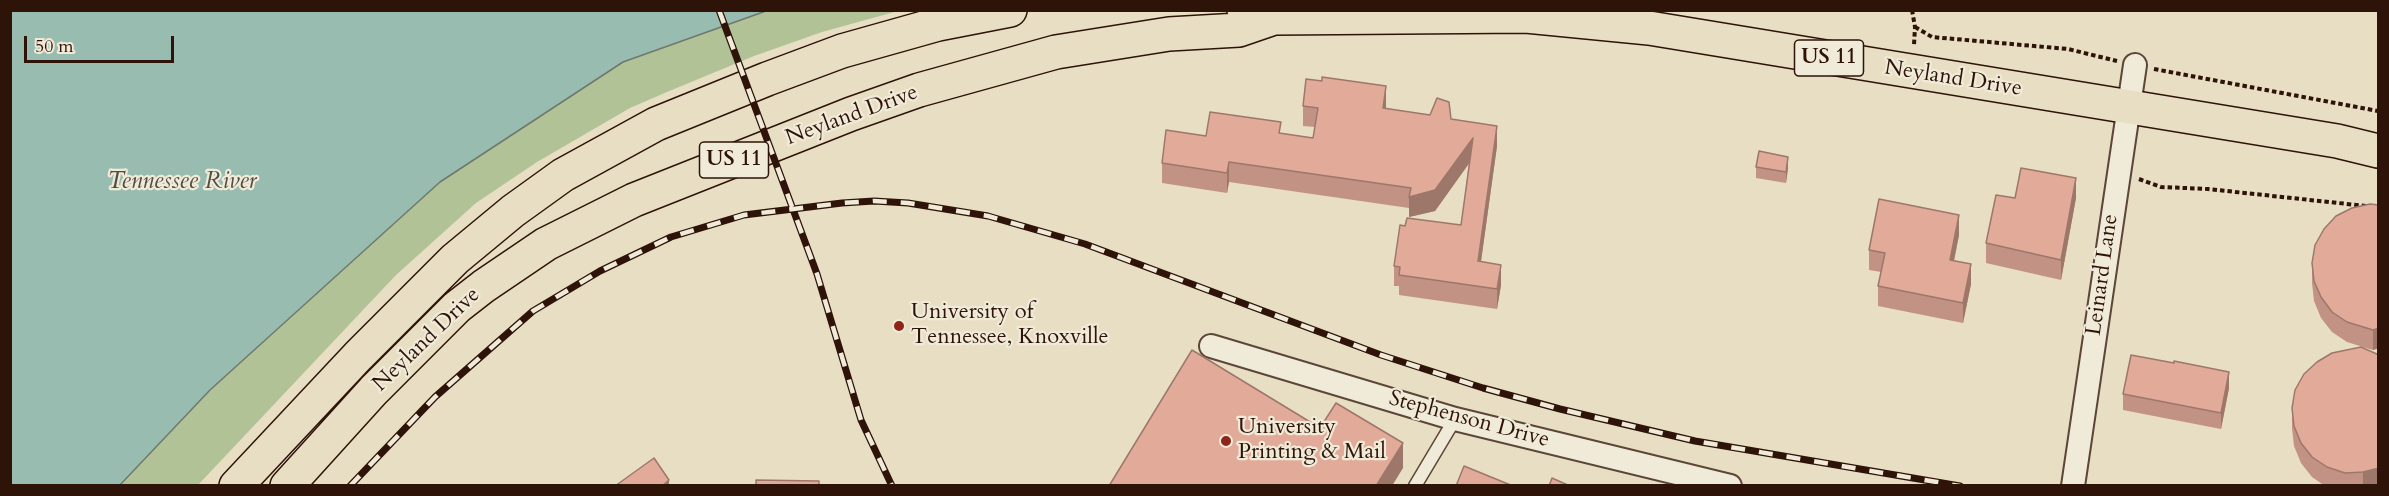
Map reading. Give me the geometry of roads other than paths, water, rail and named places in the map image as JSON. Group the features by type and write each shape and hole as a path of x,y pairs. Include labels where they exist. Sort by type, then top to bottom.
{"main road":[{"name":"Neyland Drive","path":"236,486 435,277 483,235 564,175 656,124 842,51 938,24 1010,10"},
{"name":"Neyland Drive","path":"286,486 374,390 457,307 484,285 546,244 634,200 851,114 919,90 1056,52 1158,35 1239,30 1259,14 1526,16 1649,28 2337,141 2379,151"}],"street":[{"name":"Leinard Lane","path":"2073,486 2135,65"},
{"name":"Stephenson Drive","path":"1211,346 1455,419 1730,486"}],"lane":[{"path":"1415,486 1455,419"}],"water":[{"name":"Tennessee River","path":"10,11 766,11 623,62 440,182 210,390 119,486 11,485"}],"railway":[{"path":"719,10 817,274 861,420 892,486"},
{"path":"350,486 435,397 533,311 600,271 671,237 744,215 874,201 908,203 988,216 1085,244 1381,355 1483,388 1560,409 1695,441 1960,486"}],"place":[{"name":"University of Tennessee, Knoxville","path":"899,326"},
{"name":"University Printing & Mail","path":"1226,441"}]}
